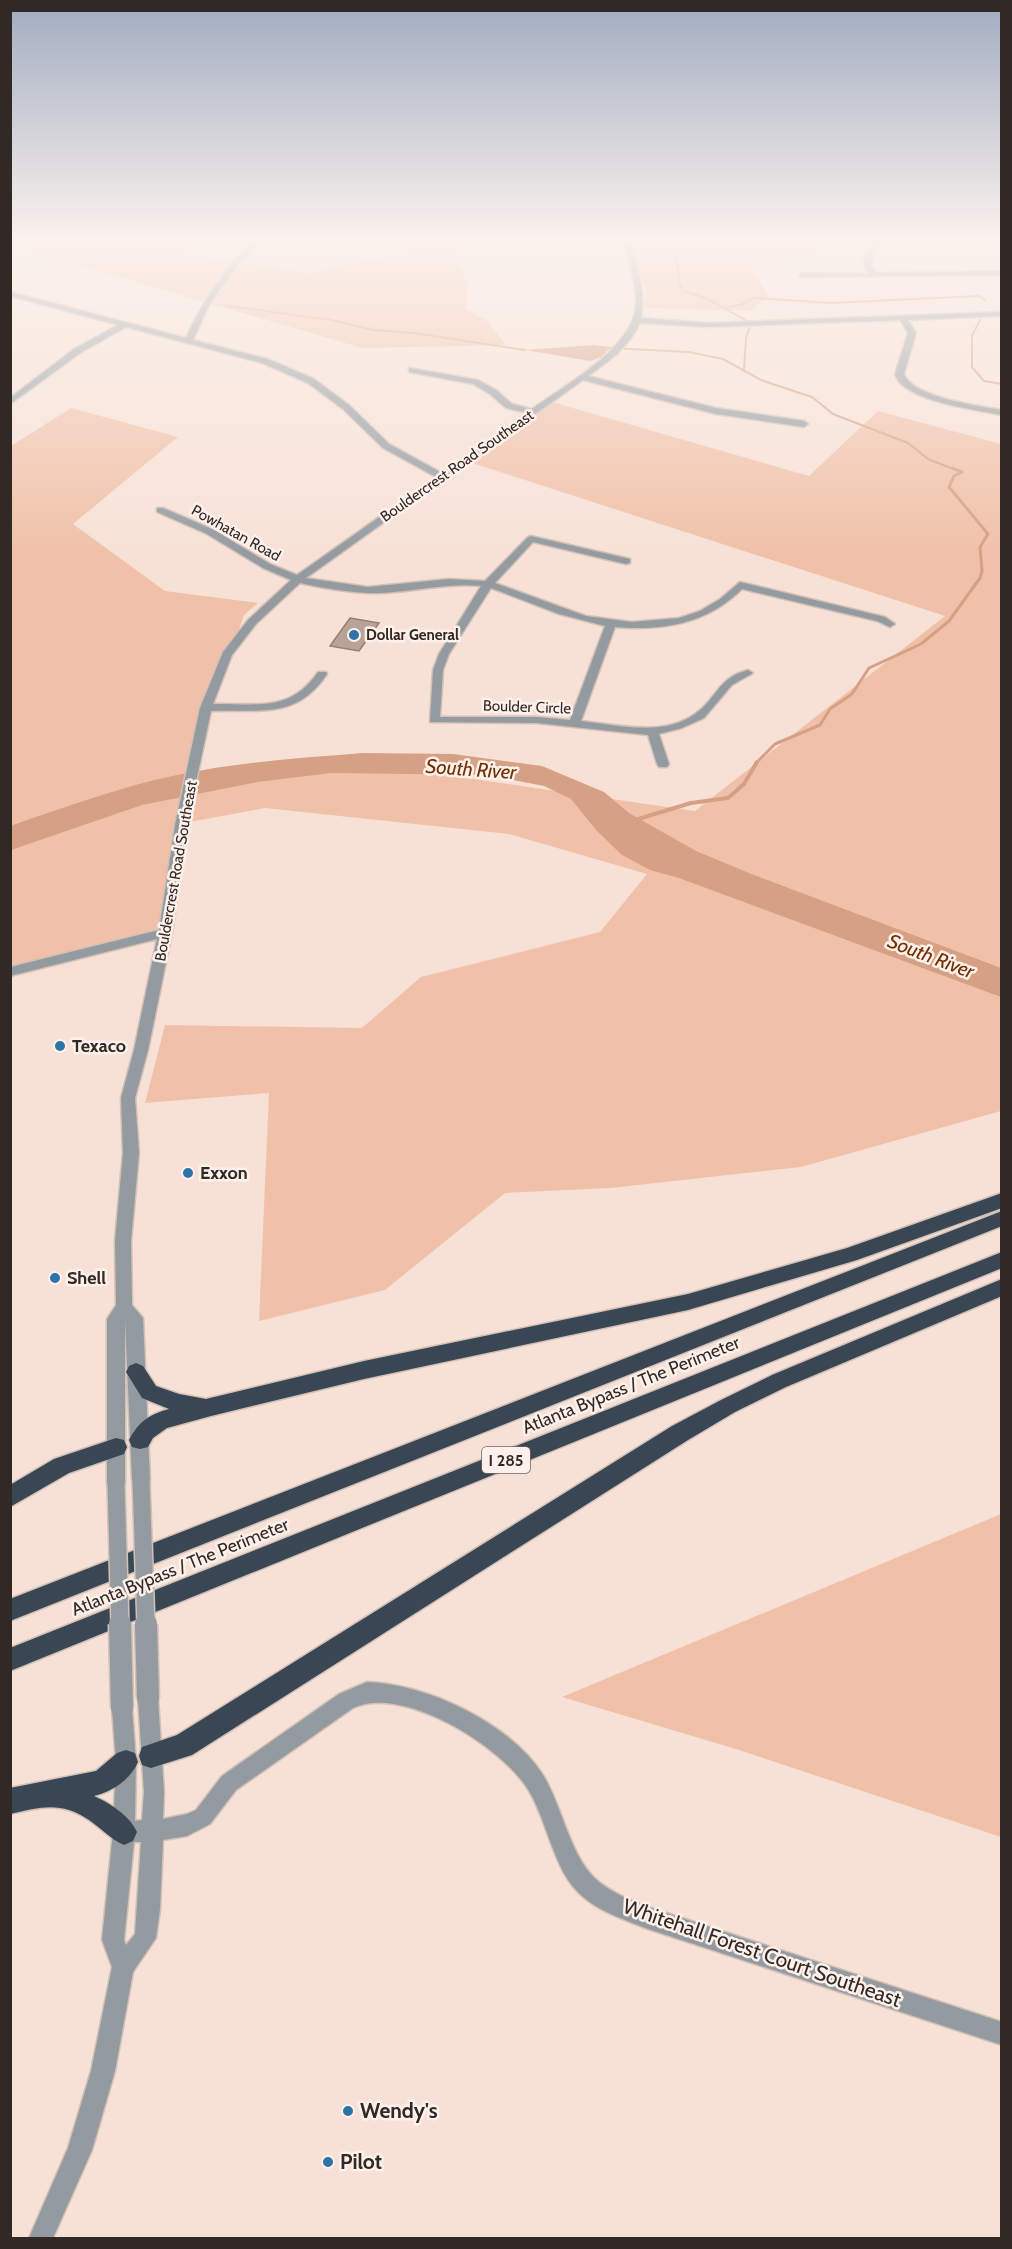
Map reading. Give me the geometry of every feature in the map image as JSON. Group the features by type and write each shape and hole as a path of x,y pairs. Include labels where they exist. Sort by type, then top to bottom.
{"highway":[{"path":"140,1440 145,1431 161,1420 211,1407 364,1371 688,1302 850,1255 1002,1200"},
{"name":"Atlanta Bypass / The Perimeter","path":"10,1610 1002,1218"},
{"name":"Atlanta Bypass / The Perimeter","path":"10,1660 1002,1260"},
{"path":"151,1756 190,1742 680,1433 728,1406 779,1381 1002,1287"},
{"path":"136,1372 149,1392 164,1400 191,1406 211,1407"},
{"path":"10,1497 62,1466 116,1447"},
{"path":"10,1801 102,1782 126,1762"},
{"path":"52,1793 95,1809 124,1832"}],"street":[{"path":"10,402 86,346"},
{"path":"207,346 265,361 311,381 346,407 386,446 442,476"},
{"name":"Bouldercrest Road Southeast","path":"123,1967 113,1940 124,1832 126,1762 122,1708 116,1484 115,1319 124,1307 123,1241 131,1153 129,1098 165,933 181,825 206,708 227,654 252,622 298,579 534,412 620,346"},
{"path":"908,346 900,374 904,383 923,394 1002,413"},
{"path":"412,370 475,382 493,392 509,406 534,412"},
{"path":"582,377 716,411 804,424"},
{"name":"Powhatan Road","path":"160,510 217,536 279,573 298,579 363,591 440,583 488,584 507,589 562,612 611,624 651,624 691,618 721,605 740,585 881,619 890,624"},
{"path":"488,584 531,539 626,561"},
{"name":"Boulder Circle","path":"488,584 444,654 438,670 434,720 507,719 575,723 653,732 678,726 700,716 728,683 748,674"},
{"path":"575,723 611,624"},
{"path":"206,708 275,705 298,700 311,689 322,674"},
{"path":"653,732 663,764"},
{"path":"10,972 165,933"},
{"name":"Bouldercrest Road Southeast","path":"41,2238 80,2150 103,2071 123,1967 145,1938 149,1909 154,1792 148,1698 135,1318 124,1307"},
{"path":"116,1447 140,1440"},
{"name":"Whitehall Forest Court Southeast","path":"124,1832 187,1825 201,1819 220,1791 229,1783 346,1701 366,1692 391,1694 417,1701 462,1719 499,1742 529,1773 550,1809 576,1874 601,1898 648,1918 1002,2034"},
{"path":"126,1762 151,1756"}],"shaded area":[{"path":"355,346 460,346 362,348"},
{"path":"552,402 809,476 878,411 1001,444 1001,1111 801,1167 611,1188 505,1193 385,1290 259,1321 269,1093 145,1103 165,1025 362,1028 421,977 600,932 647,874 509,834 265,808 189,822 172,926 11,971 11,446 71,408 178,437 73,524 165,591 258,603 244,615 188,773 334,759 695,811 945,616 466,461"},
{"path":"1001,1514 1001,1837 739,1750 562,1697"}],"water":[{"path":"580,346 610,347 602,357 590,361 525,350"},
{"name":"South River","path":"363,753 453,754 542,766 604,792 629,813 696,851 1001,968 1001,997 679,878 650,870 622,855 597,831 571,799 544,786 487,775 331,773 257,782 142,805 11,850 10,826 135,785 223,767"}],"building":[{"name":"Dollar General","path":"350,618 379,623 359,651 330,646"}],"waterway":[{"path":"499,346 525,350"},
{"path":"744,369 745,346"},
{"path":"972,346 972,367 984,381 1002,384"},
{"path":"609,348 689,352 723,359 761,380 812,397 833,414 908,443 928,459 956,470"},
{"path":"757,762 775,744 820,725 830,709 852,694 869,668 921,644 949,621 980,578 982,571 980,547 988,534 949,487 954,476 962,472 952,468"},
{"path":"635,820 691,803 728,798 744,784 757,762"}],"place":[{"name":"Dollar General","path":"354,635"},
{"name":"Texaco","path":"60,1046"},
{"name":"Exxon","path":"188,1173"},
{"name":"Shell","path":"55,1278"},
{"name":"Wendy's","path":"348,2111"},
{"name":"Pilot","path":"328,2162"}]}
